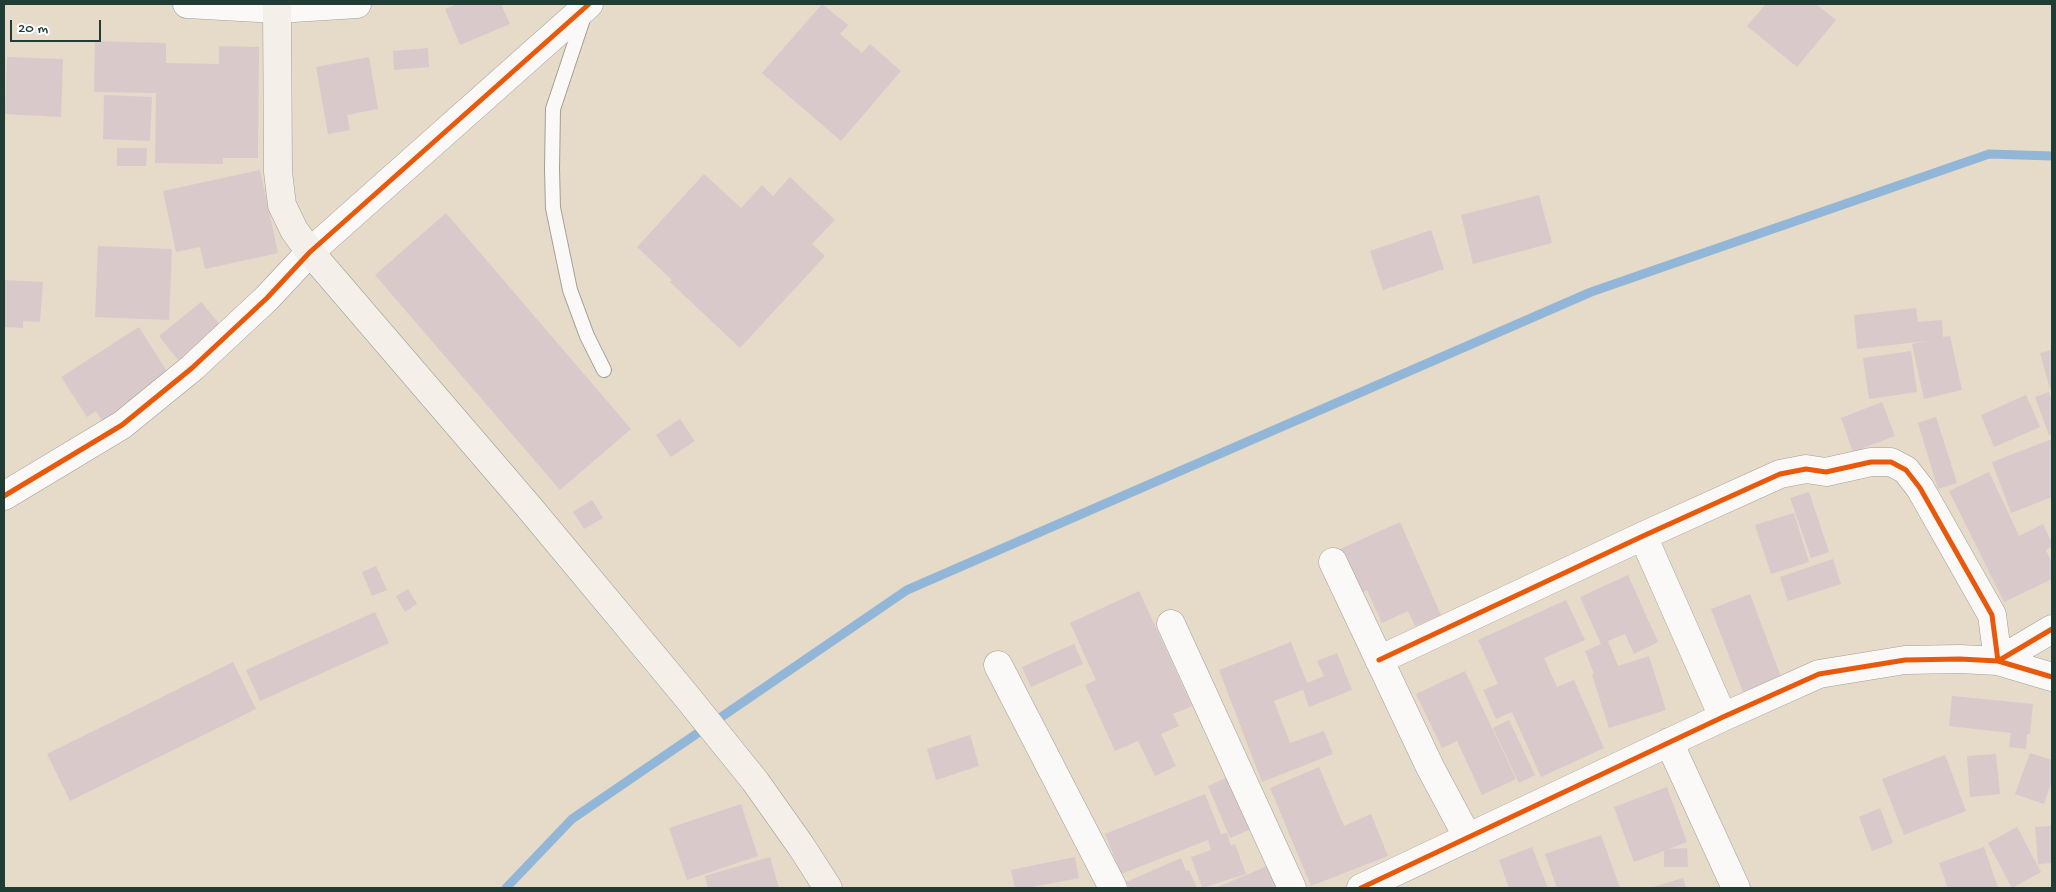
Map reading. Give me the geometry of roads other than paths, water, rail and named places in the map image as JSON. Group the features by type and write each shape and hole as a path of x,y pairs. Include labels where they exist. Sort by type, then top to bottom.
{"main road":[{"path":"277,6 278,172 282,205 294,230 310,252 528,506 683,692 754,781 801,846 828,888"}],"street":[{"path":"187,4 277,6 357,4"},
{"path":"4,496 122,425 192,368 267,298 310,252 588,5"},
{"path":"1379,660 1780,474 1806,469 1826,472 1871,462 1891,462 1906,470 1920,488 1992,615 1998,661"},
{"path":"1643,536 1723,717"},
{"path":"1332,562 1430,767 1468,838"},
{"path":"1171,624 1292,888"},
{"path":"1998,661 2052,629"},
{"path":"1361,888 1669,742 1819,674 1905,660 1998,661 2052,677"},
{"path":"998,665 1113,888"},
{"path":"1669,742 1736,888"}],"lane":[{"path":"588,5 553,109 552,169 554,208 570,290 587,336 604,370"}],"waterway":[{"path":"506,888 572,819 907,590 1591,292 1989,154 2052,156"}]}
